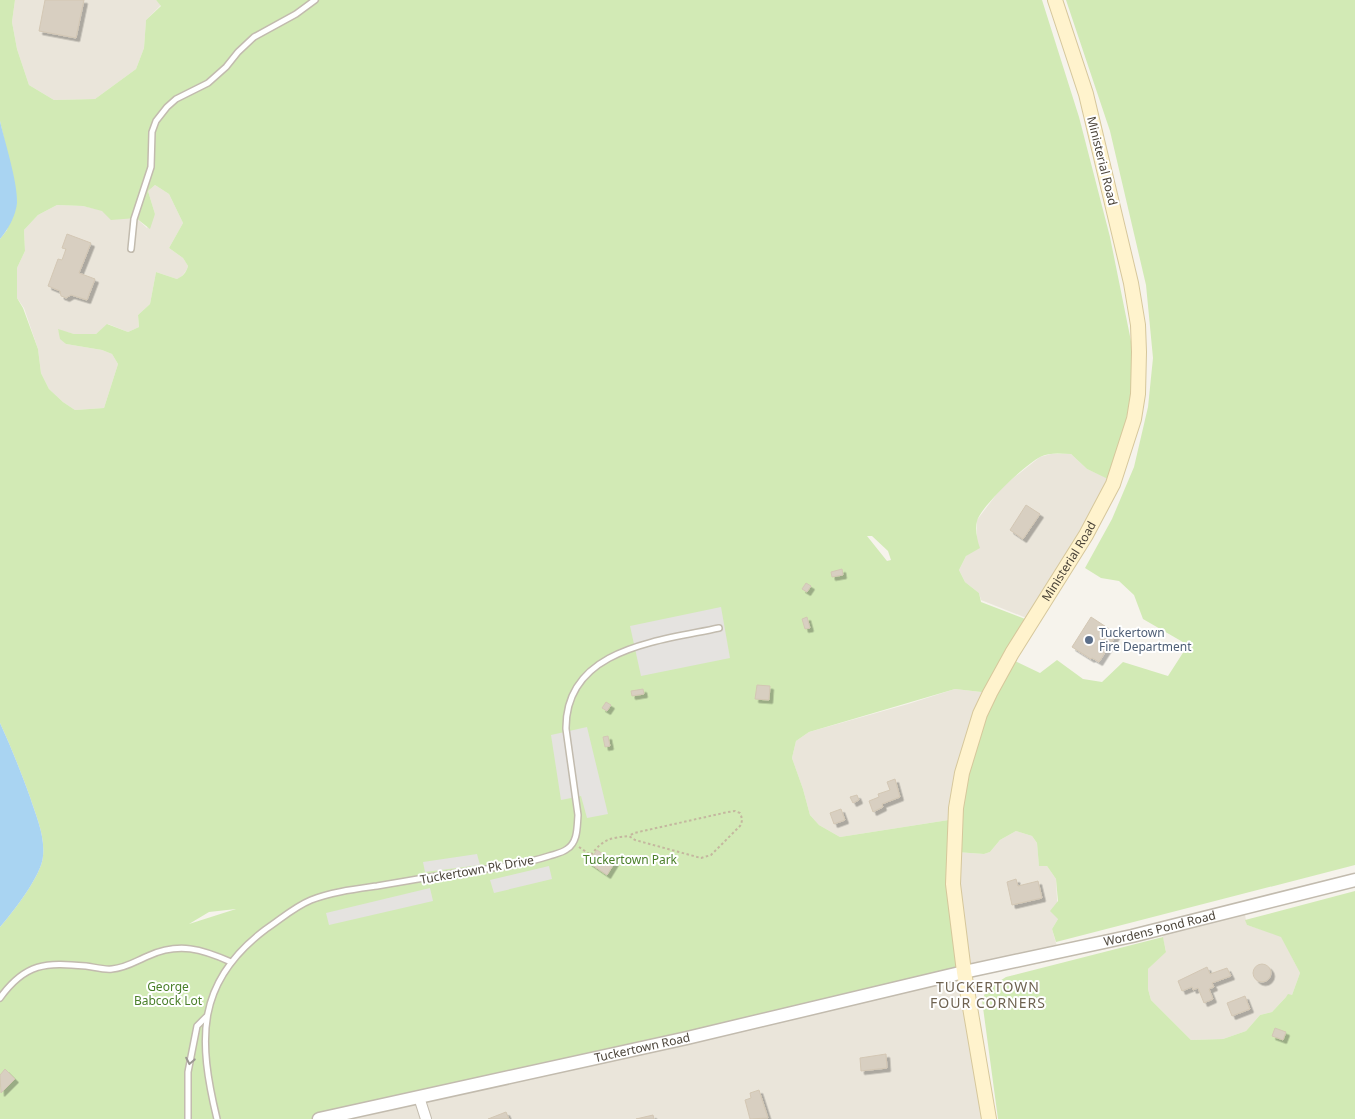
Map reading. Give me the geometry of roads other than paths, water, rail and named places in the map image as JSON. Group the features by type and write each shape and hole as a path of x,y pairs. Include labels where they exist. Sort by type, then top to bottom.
{"main road":[{"name":"Ministerial Road","path":"989,1119 964,972 953,884 956,808 962,773 980,714 990,693 1012,653 1086,535 1105,501 1119,470 1137,408 1138,325 1131,283 1086,94 1055,0"}],"street":[{"name":"Wordens Pond Road","path":"964,972 1132,936 1355,880"},
{"name":"Tuckertown Road","path":"319,1119 687,1038 964,972"},
{"path":"419,1097 426,1119"}],"lane":[{"path":"131,249 134,219 151,168 152,132 156,121 167,107 176,100 208,83 226,67 254,36 296,14 315,0"},
{"name":"Tuckertown Pk Drive","path":"217,1119 206,1062 206,1016 210,1001 239,951 294,909 312,900 348,890 506,867 559,853 567,849 576,839 578,815 566,729 568,703 575,687 589,671 605,660 636,646 720,628"},
{"path":"0,998 20,976 46,964 58,963 110,969 124,967 159,951 177,947 208,952 232,962"},
{"name":"Tuckertown Pk Drive","path":"188,1119 188,1072 197,1026 206,1016"}],"water":[{"path":"0,121 13,174 17,203 11,222 0,239"},
{"path":"0,723 16,760 40,826 43,856 38,873 32,883 0,927"}],"place":[{"name":"Tuckertown Fire Department","path":"1089,640"}],"district":[{"name":"TUCKERTOWN FOUR CORNERS","path":"988,996"}],"park label":[{"name":"Tuckertown Park","path":"630,860"},
{"name":"George Babcock Lot","path":"168,994"}]}
